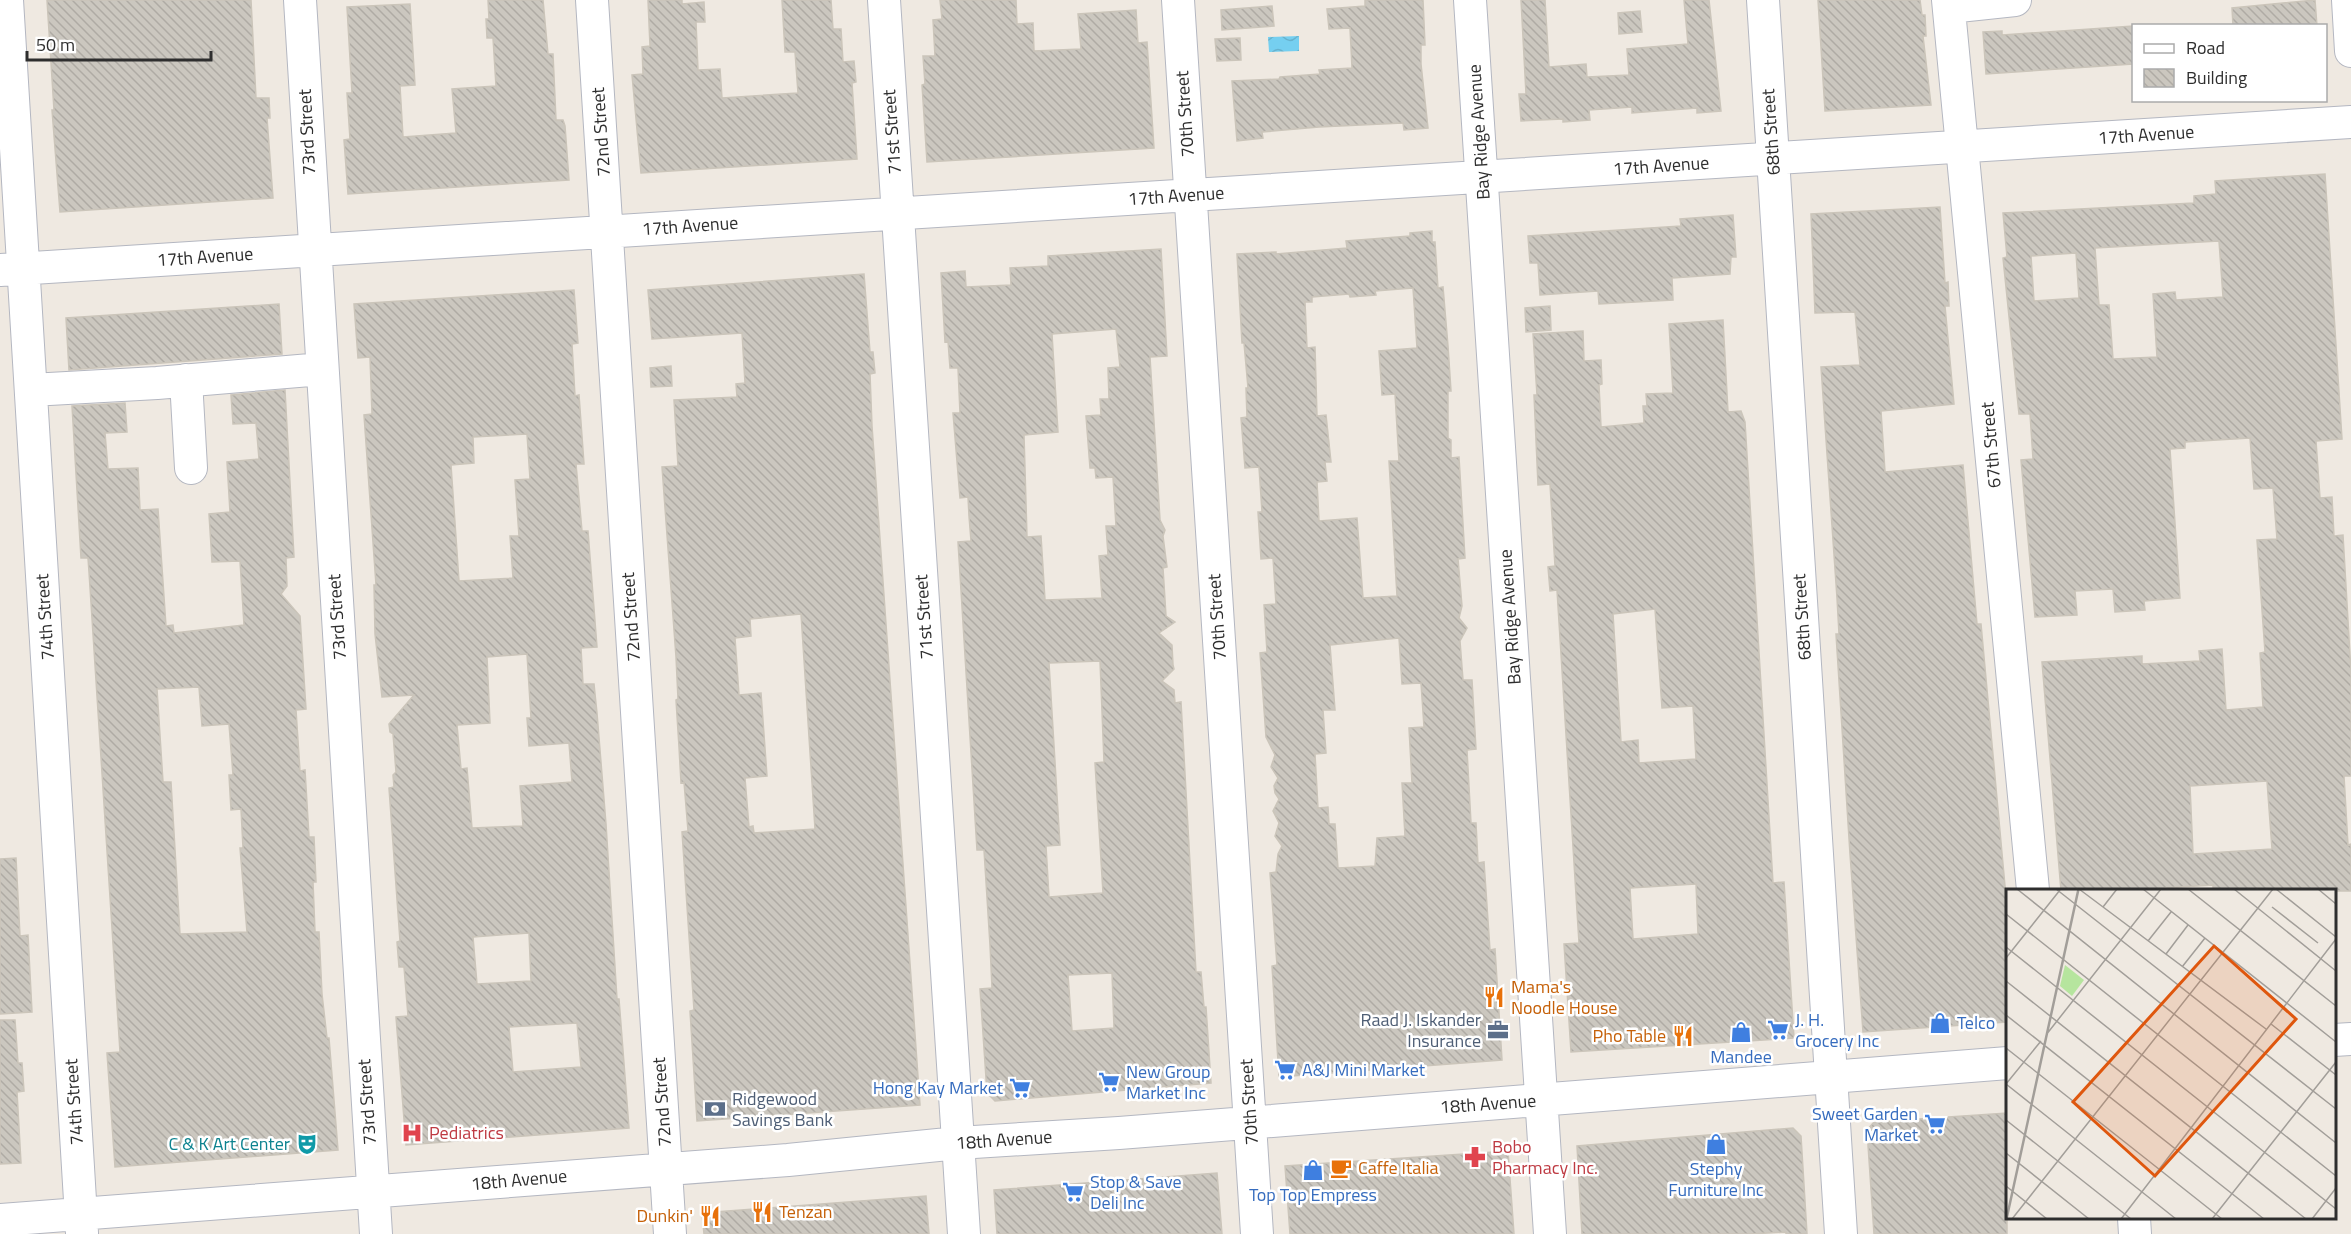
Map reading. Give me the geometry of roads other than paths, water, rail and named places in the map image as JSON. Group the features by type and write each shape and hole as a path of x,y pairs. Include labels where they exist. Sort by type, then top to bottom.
{"street":[{"name":"74th Street","path":"7,0 12,269 31,390 82,1224"},
{"name":"73rd Street","path":"300,0 376,1234"},
{"name":"72nd Street","path":"592,0 670,1234"},
{"name":"71st Street","path":"884,0 964,1234"},
{"name":"70th Street","path":"1178,0 1257,1234"},
{"name":"Bay Ridge Avenue","path":"1470,0 1550,1234"},
{"name":"68th Street","path":"1763,0 1841,1234"},
{"path":"1949,3 2015,0"},
{"path":"2348,0 2351,51"},
{"name":"67th Street","path":"1949,3 2033,889"},
{"name":"17th Avenue","path":"12,269 2351,122"},
{"path":"31,390 322,369"},
{"path":"186,380 191,468"},
{"path":"2336,1040 2351,1039"},
{"name":"18th Avenue","path":"0,1220 82,1224 373,1192 788,1160 958,1143 1119,1133 2006,1063"},
{"path":"2134,1219 2135,1234"}],"water":[{"path":"1299,36 1299,51 1269,52 1268,37"}],"place":[{"name":"Mama's Noodle House","path":"1494,997"},
{"name":"Telco","path":"1940,1023"},
{"name":"Raad J. Iskander Insurance","path":"1498,1030"},
{"name":"J. H. Grocery Inc","path":"1778,1030"},
{"name":"Mandee","path":"1741,1032"},
{"name":"Pho Table","path":"1683,1036"},
{"name":"A&J Mini Market","path":"1285,1070"},
{"name":"New Group Market Inc","path":"1109,1082"},
{"name":"Hong Kay Market","path":"1020,1088"},
{"name":"Ridgewood Savings Bank","path":"715,1109"},
{"name":"Sweet Garden Market","path":"1935,1124"},
{"name":"Pediatrics","path":"412,1133"},
{"name":"C & K Art Center","path":"307,1144"},
{"name":"Stephy Furniture Inc","path":"1716,1144"},
{"name":"Bobo Pharmacy Inc.","path":"1475,1157"},
{"name":"Caffe Italia","path":"1341,1168"},
{"name":"Top Top Empress","path":"1313,1170"},
{"name":"Stop & Save Deli Inc","path":"1073,1192"},
{"name":"Tenzan","path":"762,1212"},
{"name":"Dunkin'","path":"710,1216"}]}
